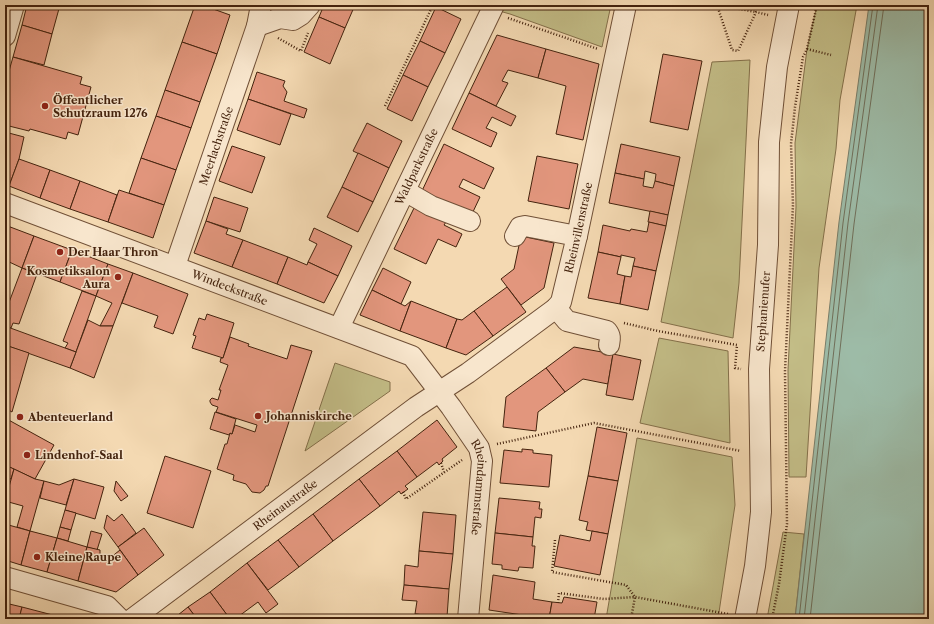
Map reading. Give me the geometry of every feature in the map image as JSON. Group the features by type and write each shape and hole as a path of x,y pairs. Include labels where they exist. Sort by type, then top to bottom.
{"street":[{"path":"5,36 14,5"},
{"name":"Meerlachstraße","path":"175,266 257,26 262,5"},
{"path":"257,26 280,18 293,20 301,15 310,5"},
{"name":"Rheinvillenstraße","path":"439,392 468,373 556,308 561,302 577,236 626,5"},
{"name":"Waldparkstraße","path":"339,328 493,9"},
{"name":"Stephanienufer","path":"746,618 755,566 761,512 759,369 768,245 769,142 775,80 788,12"},
{"path":"405,191 431,206 470,222"},
{"name":"Windeckstraße","path":"5,203 412,356 439,392"},
{"path":"515,236 520,227 526,226 577,236"},
{"path":"556,308 567,321 607,331 611,338 609,345"},
{"name":"Rheindammstraße","path":"439,392 479,448 482,461 468,619"},
{"name":"Rheinaustraße","path":"132,619 416,407 439,392"},
{"path":"5,577 108,606 120,619"}],"path":[{"path":"385,106 433,5"},
{"path":"756,12 738,51 732,50 717,5 756,12 788,12"},
{"path":"772,619 779,584 787,524 785,371 793,205 791,144 802,64 817,5"},
{"path":"493,9 616,55"},
{"path":"806,49 831,55"},
{"path":"623,322 658,331 737,344 735,368 785,371"},
{"path":"403,492 406,498 479,448 594,423 760,455"},
{"path":"440,463 444,472"},
{"path":"555,540 552,572 626,585 635,597 631,619"},
{"path":"558,603 559,593 604,600 635,597 746,618"}],"shaded area":[{"path":"478,5 611,5 602,47 510,14"},
{"path":"817,5 857,5 840,100 836,149 819,268 806,477 789,477 788,370 796,207 795,143 807,49"},
{"path":"750,60 739,283 733,338 661,322 712,62"},
{"path":"659,338 728,351 730,443 640,423"},
{"path":"335,363 390,382 390,391 305,451"},
{"path":"637,438 732,457 735,505 718,619 606,619"},
{"path":"783,532 804,534 795,619 767,619"}],"water":[{"path":"869,5 929,5 929,619 795,619 839,222"}],"building":[{"path":"27,5 60,5 52,34 22,25"},
{"path":"195,5 202,5 230,15 217,54 182,42"},
{"path":"324,5 355,5 345,28 319,17"},
{"path":"436,7 461,19 445,53 420,41"},
{"path":"319,17 345,28 330,64 304,52"},
{"path":"22,25 52,34 44,65 13,57"},
{"path":"497,35 546,49 538,78 508,70 502,81 508,83 496,106 469,93"},
{"path":"420,41 445,53 428,87 403,75"},
{"path":"182,42 217,54 200,102 165,90"},
{"path":"546,49 599,64 583,140 556,134 566,86 538,78"},
{"path":"663,54 702,61 688,130 650,122"},
{"name":"Öffentlicher Schutzraum 1276","path":"13,57 82,77 80,84 91,87 78,135 68,132 66,139 30,129 29,131 5,125 5,85"},
{"path":"257,72 285,81 283,86 287,92 284,101 307,109 304,118 248,99"},
{"path":"403,75 428,87 412,121 387,109"},
{"path":"165,90 200,102 191,128 156,116"},
{"path":"469,93 516,116 511,126 492,117 486,128 497,133 491,147 452,129"},
{"path":"248,99 291,114 280,145 237,130"},
{"path":"156,116 191,128 176,170 141,158"},
{"path":"367,123 402,141 389,168 353,151"},
{"path":"5,132 24,137 19,159 9,186 5,185"},
{"path":"444,144 494,168 484,189 463,179 459,187 480,197 471,216 421,193"},
{"path":"621,144 680,157 674,186 655,181 656,174 645,171 644,179 615,173"},
{"path":"232,146 265,157 252,193 219,181"},
{"path":"358,153 389,168 373,202 342,187"},
{"path":"537,156 578,164 569,209 528,201"},
{"path":"141,158 176,170 164,205 129,193"},
{"path":"19,159 50,170 40,198 9,186"},
{"path":"50,170 80,181 70,209 40,198"},
{"path":"615,173 644,179 643,186 653,188 655,181 674,186 668,215 609,203"},
{"path":"80,181 117,195 108,222 70,209"},
{"path":"342,187 373,202 358,232 327,217"},
{"path":"119,190 164,205 153,238 108,222"},
{"path":"214,197 248,208 240,232 206,221"},
{"path":"415,206 446,222 444,225 462,234 456,247 438,239 426,264 394,249"},
{"path":"650,211 668,215 666,226 648,222"},
{"path":"206,221 228,229 226,234 243,240 232,267 194,253"},
{"path":"649,222 666,226 656,271 633,266 635,258 621,255 621,257 598,252 603,225 630,231 631,229 647,232"},
{"path":"5,225 34,236 22,268 5,260"},
{"path":"314,228 352,246 338,276 308,262 317,244 309,240"},
{"path":"34,236 72,250 60,282 22,268"},
{"path":"521,236 554,243 544,288 521,305 501,279 514,269"},
{"path":"243,240 288,257 277,284 232,267"},
{"path":"72,250 108,264 96,296 60,282"},
{"path":"598,252 621,257 617,274 625,276 620,304 588,298"},
{"path":"288,257 307,265 308,262 338,276 324,303 277,284"},
{"path":"108,264 133,273 113,326 100,326 112,303 96,296"},
{"path":"633,266 656,271 648,310 620,304 625,276 631,277"},
{"path":"22,268 37,274 19,324 13,323 11,328 5,326 5,313"},
{"path":"383,268 411,282 401,304 372,290"},
{"path":"133,273 188,294 173,334 154,327 158,316 122,303"},
{"path":"507,287 526,312 493,336 474,311"},
{"path":"372,290 405,306 411,301 400,331 360,315"},
{"path":"82,291 96,296 76,352 65,348 68,343 63,341"},
{"path":"411,301 457,319 446,348 400,331"},
{"path":"474,311 493,336 466,355 446,348 457,319 462,320"},
{"path":"207,314 234,323 223,358 192,348 196,336 193,335 199,318 205,320"},
{"path":"88,320 100,326 113,326 94,378 70,368"},
{"path":"5,326 76,352 70,368 5,345"},
{"name":"Johanniskirche","path":"230,337 249,344 248,346 287,359 291,345 312,351 268,486 266,486 260,493 252,492 246,484 233,480 234,475 217,469 225,444 227,444 230,433 232,434 235,425 255,432 257,425 216,412 218,407 212,405 210,402 212,398 218,400 221,390 219,390 228,365 220,362 221,358 223,358"},
{"path":"5,345 29,353 12,412 5,408"},
{"path":"574,347 613,354 608,384 583,379 565,392 546,368"},
{"path":"613,354 641,360 633,400 606,395"},
{"path":"546,368 565,392 538,412 536,431 503,427 506,397"},
{"path":"215,412 236,419 232,434 230,433 229,435 210,429"},
{"name":"Lindenhof-Saal","path":"5,418 54,445 35,479 5,465"},
{"path":"437,420 457,447 442,459 443,461 439,465 437,462 417,477 397,451"},
{"path":"597,427 627,433 618,481 588,476"},
{"path":"522,449 533,450 533,453 552,455 549,487 500,483 504,450 522,452"},
{"path":"397,451 417,477 405,486 408,489 401,494 399,491 380,506 359,479"},
{"path":"165,456 211,471 193,528 147,513"},
{"path":"5,465 14,469 11,479 5,478"},
{"path":"14,469 35,479 44,481 30,531 17,527 23,506 5,501"},
{"path":"588,476 618,481 608,534 586,530 588,522 579,520"},
{"path":"74,479 66,505 40,498 44,481 59,485"},
{"path":"74,479 104,487 95,519 65,510"},
{"path":"359,479 380,506 333,541 313,514"},
{"path":"116,481 128,496 121,501 114,491"},
{"path":"499,498 540,502 539,509 542,509 541,518 535,517 533,537 495,533"},
{"path":"65,510 76,513 71,530 60,527"},
{"path":"423,512 456,515 453,554 419,551"},
{"path":"122,514 136,533 118,547 104,528 107,515 114,521"},
{"path":"313,514 333,541 299,567 278,540"},
{"path":"5,524 30,531 21,565 5,560"},
{"path":"60,527 71,530 68,541 57,538"},
{"path":"144,528 164,555 138,575 118,547"},
{"path":"30,531 57,538 47,572 21,565"},
{"path":"91,531 102,534 97,550 87,547"},
{"path":"592,531 608,534 600,575 554,566 560,535 590,541"},
{"path":"495,533 533,537 532,546 535,546 533,568 519,567 518,571 502,569 502,565 492,564"},
{"path":"57,538 87,547 78,581 47,572"},
{"path":"278,540 299,567 268,590 247,563"},
{"path":"87,547 100,550 100,554 110,558 120,550 138,575 116,592 78,581"},
{"path":"419,551 453,554 449,589 404,585 405,565 418,567"},
{"path":"247,563 278,604 266,613 258,602 235,619 230,619 210,592"},
{"path":"493,575 535,582 533,599 552,602 549,619 489,610"},
{"path":"404,585 449,589 447,617 415,614 417,601 402,600"},
{"path":"210,592 230,619 197,619 188,607"},
{"path":"564,597 597,602 594,619 549,619 552,602 562,603"},
{"path":"5,603 22,607 19,619 5,619"},
{"path":"22,607 68,619 19,619"},
{"path":"188,607 197,619 173,619"},
{"path":"415,614 447,617 447,619 415,619"}],"place":[{"name":"Öffentlicher Schutzraum 1276","path":"45,106"},
{"name":"Der Haar Thron","path":"60,252"},
{"name":"Kosmetiksalon Aura","path":"118,277"},
{"name":"Johanniskirche","path":"258,416"},
{"name":"Abenteuerland","path":"20,417"},
{"name":"Lindenhof-Saal","path":"27,455"},
{"name":"Kleine Raupe","path":"37,557"}]}
